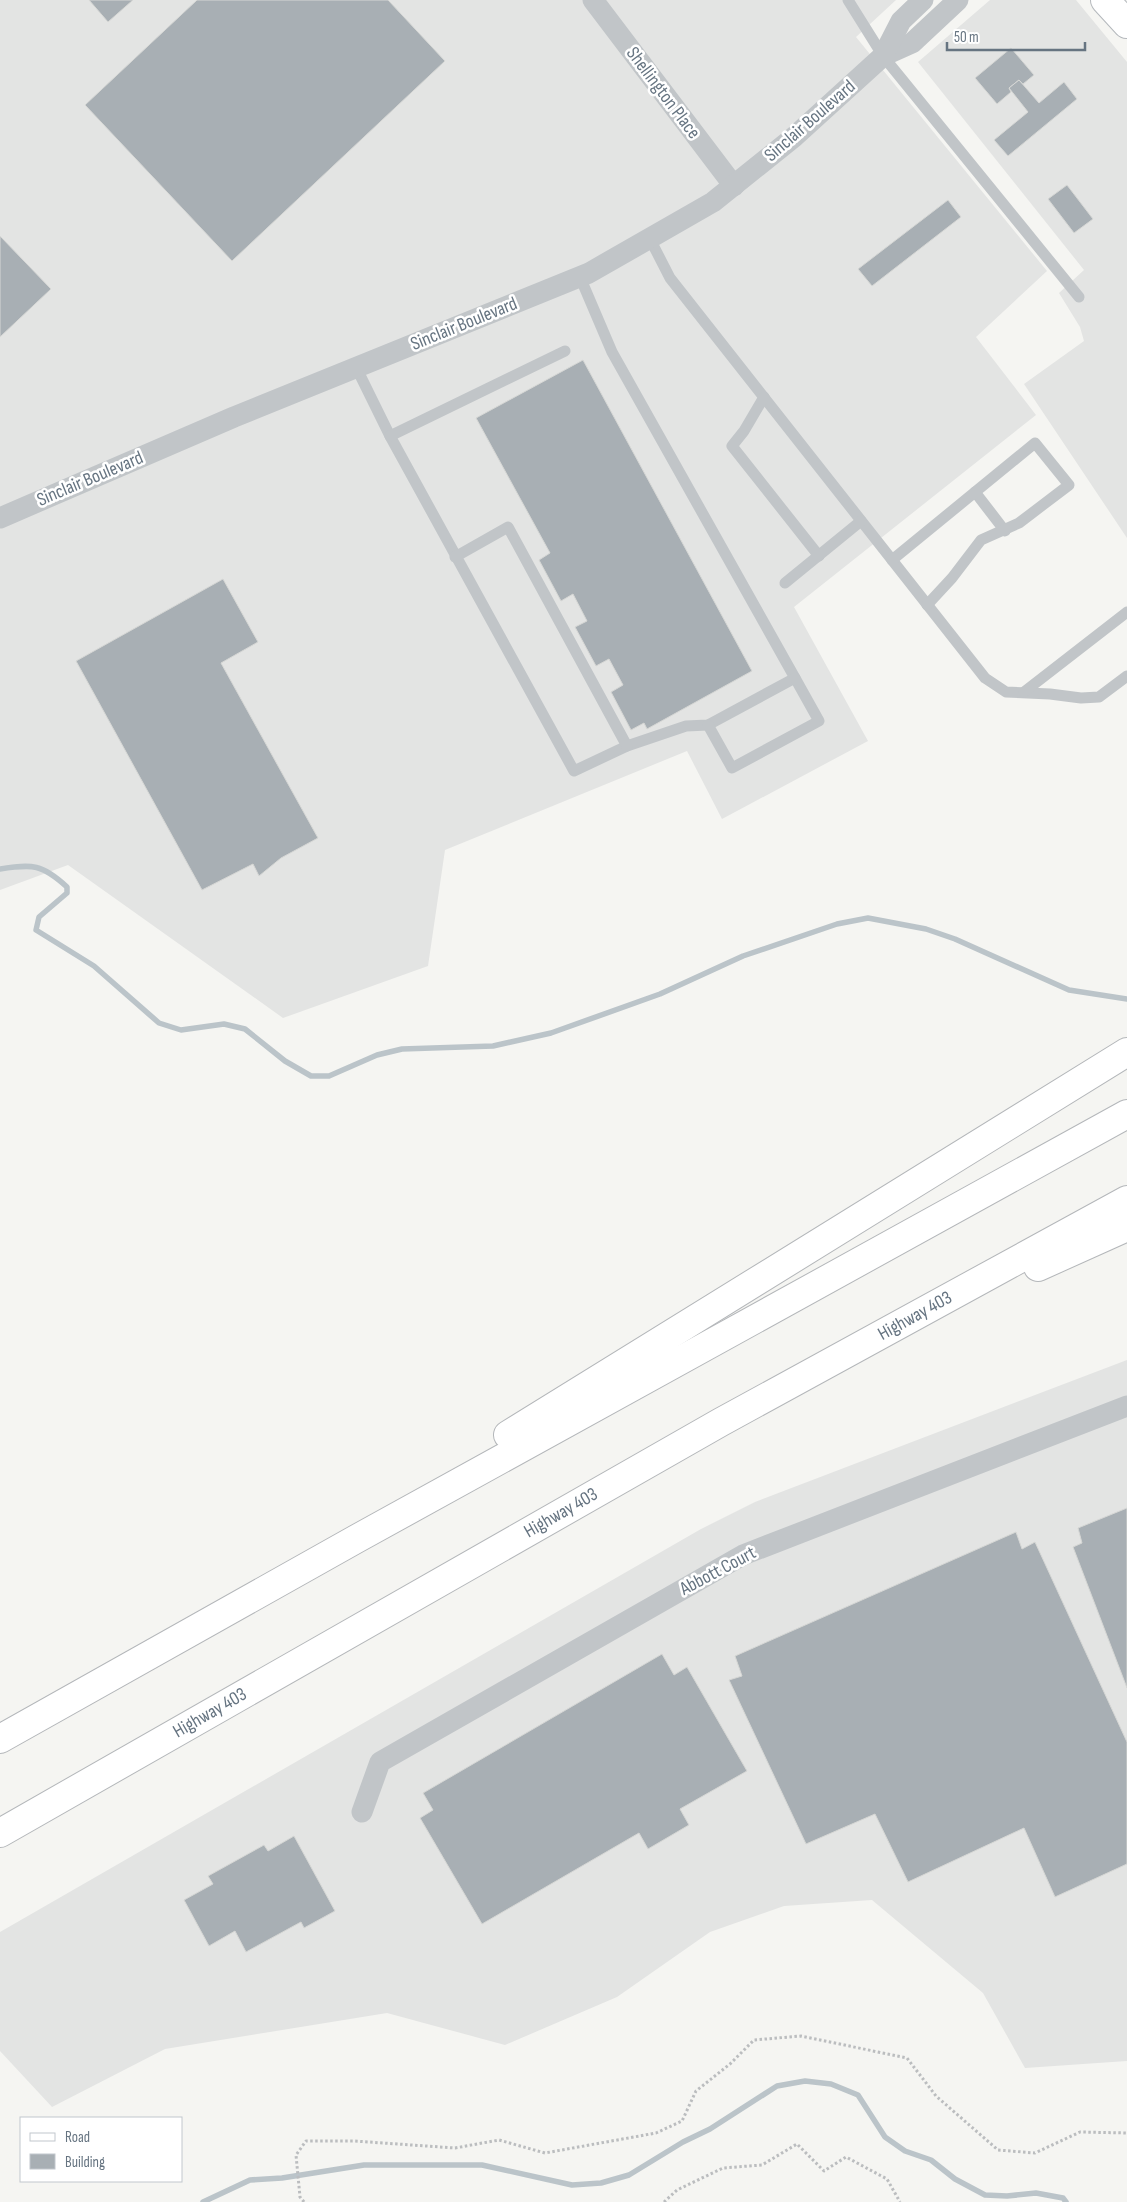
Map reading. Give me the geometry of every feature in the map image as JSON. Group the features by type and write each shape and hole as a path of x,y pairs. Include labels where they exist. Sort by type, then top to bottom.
{"main road":[{"path":"1105,0 1127,24"},
{"path":"358,1538 412,1494 1127,1052"},
{"path":"0,1739 358,1538 1127,1114"},
{"name":"Highway 403","path":"0,1833 721,1422 1127,1200"},
{"path":"721,1422 766,1411 1019,1276 1127,1227"}],"street":[{"name":"Shellington Place","path":"593,0 734,186"},
{"name":"Sinclair Boulevard","path":"883,56 901,21 923,0"},
{"name":"Sinclair Boulevard","path":"0,518 234,416 580,277 713,202 794,137 883,56 912,43 958,0"},
{"name":"Abbott Court","path":"362,1812 380,1762 743,1554 1127,1406"}],"lane":[{"path":"848,0 883,56 1079,297"},
{"path":"650,238 670,278 985,678 1006,692 1050,694 1081,698 1099,697 1127,676"},
{"path":"580,277 612,352 819,721 732,768 708,725"},
{"path":"390,436 566,351"},
{"path":"356,367 390,436 455,557 574,771 627,746 686,726 708,725 795,678"},
{"path":"764,397 744,431 732,446 819,556"},
{"path":"892,560 1035,443 1068,485 1019,523 1005,531 981,540 952,578 927,604"},
{"path":"975,492 1005,531"},
{"path":"785,584 861,521"},
{"path":"455,557 508,527 627,746"},
{"path":"1024,692 1127,612"}],"path":[{"path":"304,2202 300,2197 296,2155 306,2141 354,2141 455,2148 499,2140 545,2153 656,2133 682,2121 696,2091 730,2064 754,2040 801,2036 907,2058 936,2096 998,2150 1035,2153 1080,2132 1127,2133"},
{"path":"664,2202 677,2190 723,2168 762,2164 797,2144 824,2171 846,2157 887,2179 900,2202"}],"shaded area":[{"path":"0,0 896,0 856,37 1047,271 976,337 1036,415 794,607 868,741 722,819 687,751 445,850 428,966 283,1018 68,865 0,890"},
{"path":"990,0 1076,0 1127,62 1127,538 1024,384 1084,341 1080,327 1059,293 1084,270 918,62"},
{"path":"1127,1360 1127,2061 1025,2068 983,1993 872,1900 784,1906 710,1932 617,1997 505,2045 387,2013 165,2049 52,2107 0,2051 0,1932 701,1529 755,1502"}],"building":[{"path":"89,0 133,0 108,22"},
{"path":"197,0 388,0 445,61 232,261 85,105"},
{"path":"1011,48 1034,75 1023,84 1019,80 1009,88 1011,92 997,104 975,78"},
{"path":"1019,80 1039,103 1064,82 1077,99 1008,156 994,140 1028,112 1009,88"},
{"path":"1067,185 1093,219 1074,233 1048,199"},
{"path":"948,200 961,217 872,286 858,269"},
{"path":"0,236 51,289 0,337"},
{"path":"583,360 752,671 647,729 644,723 631,730 611,692 623,685 609,659 596,666 575,627 587,621 573,594 561,601 539,560 550,553 476,418"},
{"path":"223,579 258,642 221,663 318,838 281,858 259,876 253,864 202,890 76,661"},
{"path":"1127,1508 1127,1688 1073,1547 1082,1543 1078,1528"},
{"path":"1016,1532 1022,1549 1035,1542 1127,1742 1127,1864 1055,1897 1024,1828 908,1882 875,1814 806,1844 729,1680 742,1676 735,1656"},
{"path":"662,1654 674,1675 687,1667 747,1771 680,1809 689,1825 648,1849 639,1833 482,1924 420,1818 433,1810 423,1793"},
{"path":"294,1836 335,1911 304,1928 301,1922 246,1952 235,1931 209,1946 184,1900 213,1884 208,1876 264,1845 268,1851"}],"waterway":[{"path":"0,869 29,866 44,870 67,887 67,893 39,917 36,930 94,966 159,1023 181,1030 224,1024 245,1029 285,1061 311,1076 329,1076 377,1055 402,1049 493,1046 551,1033 660,994 743,956 837,924 868,918 926,929 955,939 1069,990 1127,999"},
{"path":"203,2202 250,2180 282,2178 364,2165 482,2165 572,2185 601,2183 629,2175 683,2142 710,2129 777,2086 805,2081 831,2084 858,2095 885,2137 905,2151 931,2160 955,2179 985,2195 1007,2196 1036,2193 1063,2198 1066,2202"}]}
